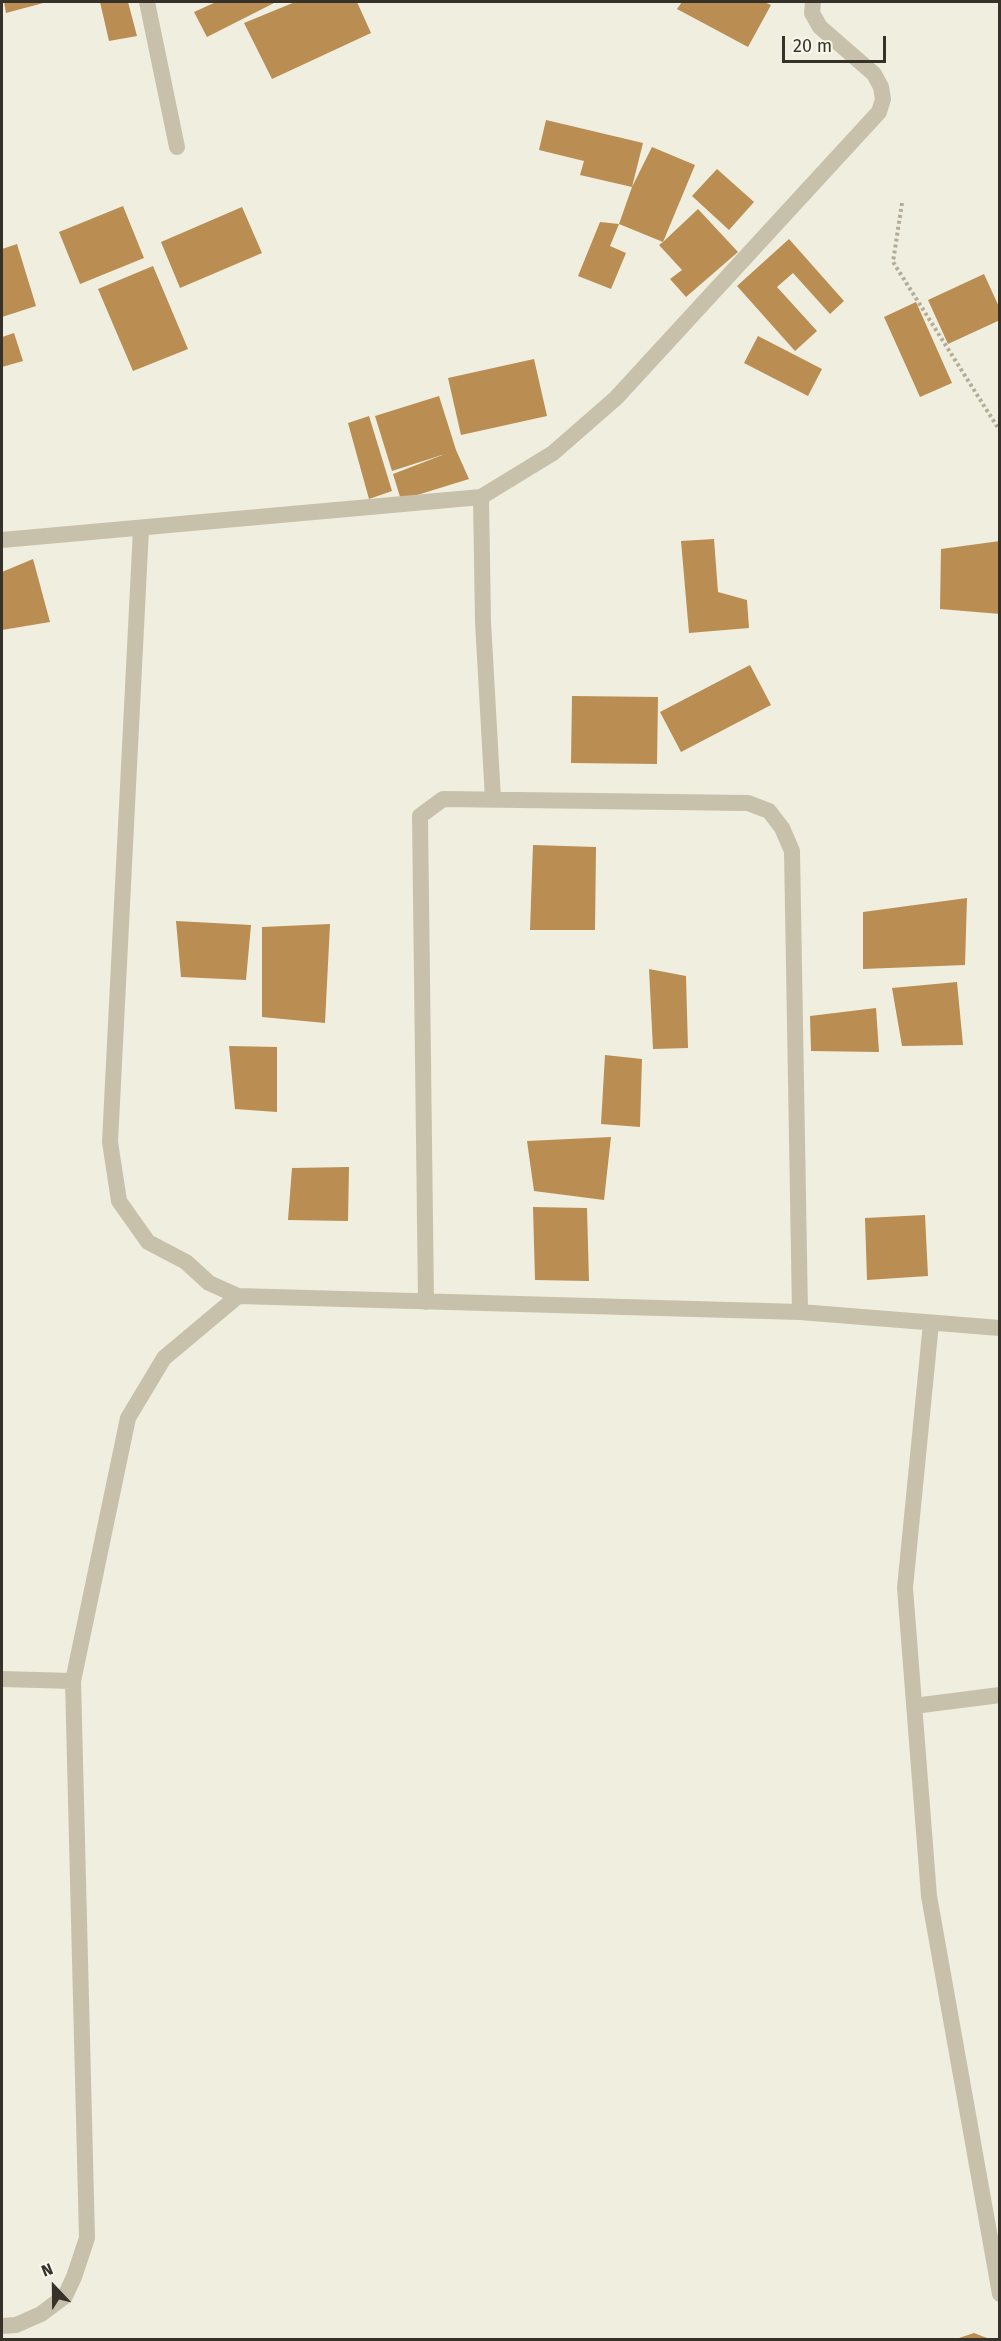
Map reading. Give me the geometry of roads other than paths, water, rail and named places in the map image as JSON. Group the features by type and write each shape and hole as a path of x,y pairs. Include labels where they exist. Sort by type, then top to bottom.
{"street":[{"path":"147,2 177,147"},
{"path":"2,540 481,496 553,453 616,398 879,112 882,99 881,87 874,74 820,27 812,13 813,2"},
{"path":"481,496 483,622 493,799"},
{"path":"141,529 110,1142 119,1201 148,1242 186,1262 209,1284 238,1296 800,1312 999,1328"},
{"path":"426,1302 420,816 443,799 748,803 769,811 783,828 792,851 800,1312"},
{"path":"2,2326 16,2325 41,2314 65,2296 87,2238 73,1681 128,1418 164,1358 238,1296"},
{"path":"931,1323 905,1588 928,1896 999,2294"},
{"path":"2,1679 73,1681"},
{"path":"914,1706 999,1695"}]}
